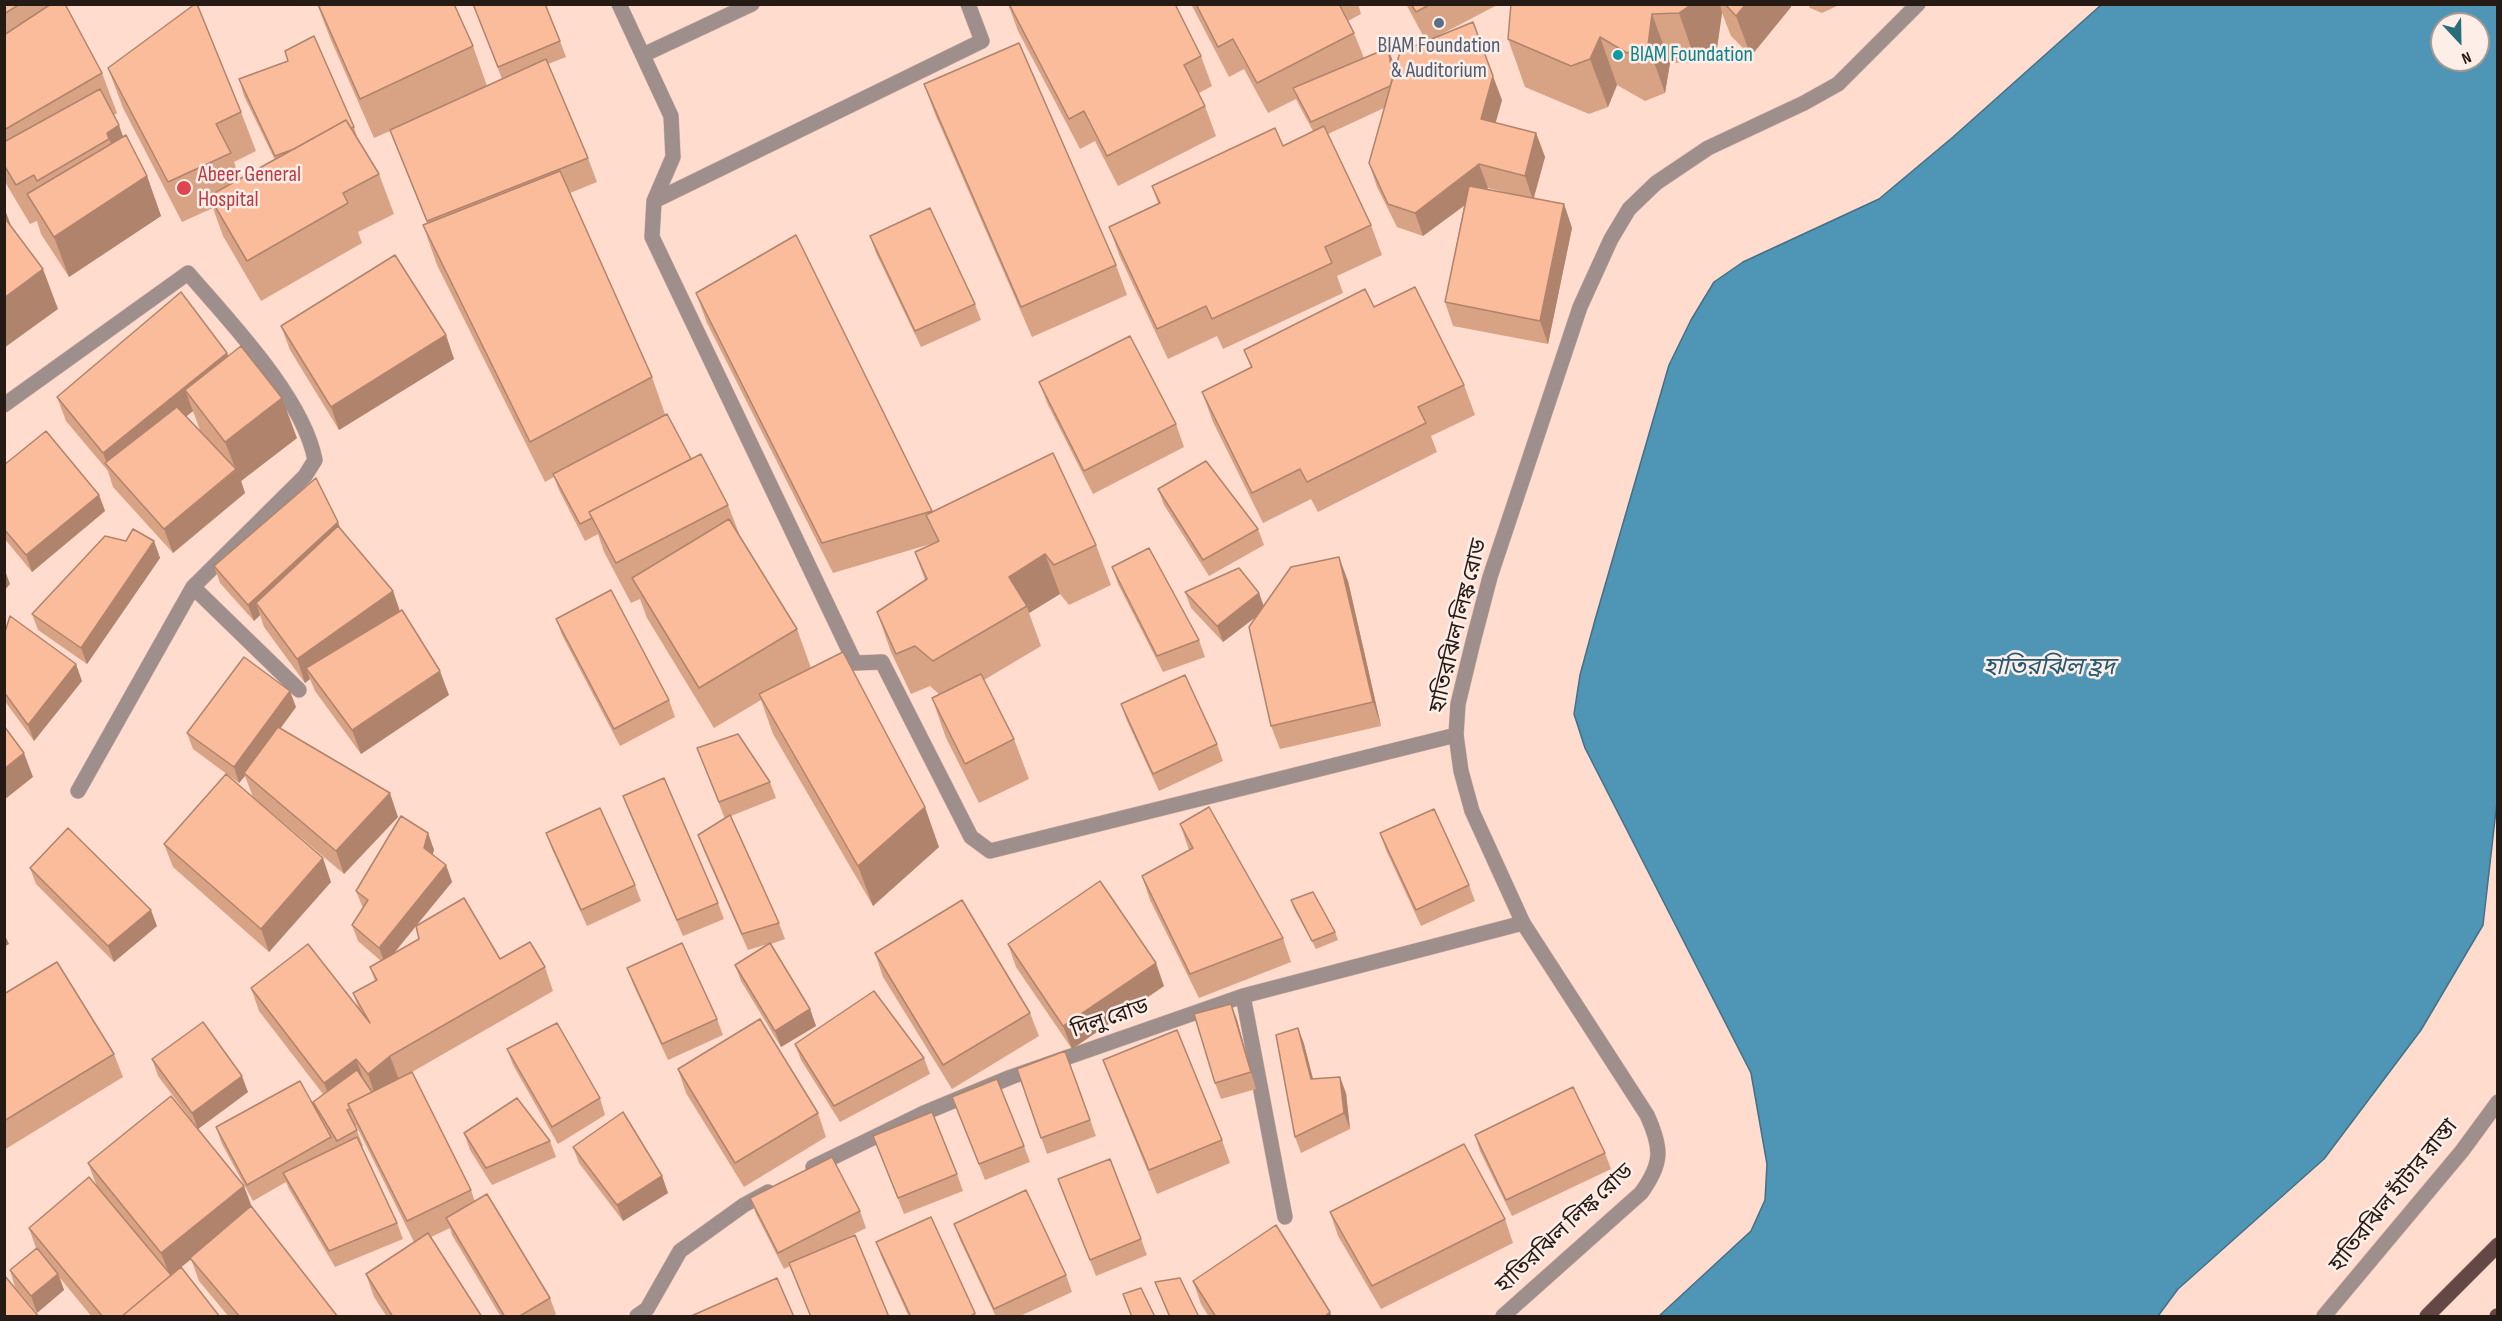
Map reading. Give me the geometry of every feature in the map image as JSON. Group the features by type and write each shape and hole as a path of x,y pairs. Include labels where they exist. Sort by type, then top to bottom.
{"main road":[{"path":"2427,1317 2498,1245"}],"street":[{"path":"619,4 671,116 673,157 654,201 652,237 855,663 882,662 971,837 990,850 1456,735"},
{"path":"643,54 753,4"},
{"path":"654,201 982,41 968,4"},
{"name":"হাতিরঝিল লিঙ্ক রোড","path":"1503,1317 1641,1193 1654,1176 1658,1162 1657,1138 1647,1115 1523,923 1472,811 1461,771 1456,735 1458,704 1490,577 1580,307 1611,239 1629,209 1656,183 1708,148 1804,103 1838,84 1918,4"},
{"path":"4,405 188,273 262,360 310,438 315,460 305,476 273,510 193,587 78,791"},
{"path":"193,587 299,690"},
{"name":"দিলু রোড","path":"804,1172 924,1113 1011,1077 1243,996 1523,923"},
{"path":"1243,996 1285,1217"},
{"name":"হাতিরঝিল হাঁটার রাস্তা","path":"2324,1317 2462,1151 2498,1102"},
{"path":"637,1317 647,1309 680,1251 744,1205 784,1183"}],"water":[{"name":"হাতিরঝিল হ্রদ","path":"2101,5 2497,5 2498,793 2483,925 2421,1030 2324,1159 2178,1289 2158,1316 1659,1316 1751,1231 1765,1200 1767,1164 1751,1073 1585,748 1574,714 1580,675 1669,365 1691,320 1714,282 1743,262 1879,199 1953,137"}],"building":[{"path":"4,4 20,4 4,14"},
{"path":"51,4 65,4 102,73 4,130 4,35"},
{"path":"197,4 241,112 216,124 231,153 168,182 108,68"},
{"path":"318,4 454,4 473,46 360,99"},
{"path":"473,4 545,4 560,41 498,67"},
{"path":"1009,4 1175,4 1201,56 1184,65 1205,106 1107,156 1084,111 1069,119"},
{"path":"1196,4 1339,4 1354,33 1257,83 1233,39 1218,47"},
{"path":"1411,4 1431,4 1416,12"},
{"path":"1511,4 1692,4 1679,13 1652,14 1648,45 1627,53 1600,37 1590,59 1571,66 1508,39"},
{"path":"1725,4 1746,4 1736,16"},
{"path":"1473,22 1493,76 1481,119 1536,133 1525,176 1479,164 1415,213 1388,204 1369,163 1400,52"},
{"path":"314,36 354,127 351,128 346,120 294,149 275,156 239,79 288,61 285,51"},
{"path":"1019,43 1116,265 1021,307 924,84"},
{"path":"1388,48 1393,77 1390,86 1311,122 1293,88"},
{"path":"546,59 588,158 427,221 390,130"},
{"path":"100,89 119,125 107,133 109,139 37,181 34,175 16,185 4,165 4,142"},
{"path":"346,120 379,174 343,193 348,203 247,261 209,196"},
{"path":"1324,126 1371,225 1325,247 1332,263 1212,319 1206,306 1157,329 1109,227 1160,203 1152,186 1275,128 1283,146"},
{"path":"126,135 147,176 54,237 27,194"},
{"path":"560,171 652,377 530,442 423,225"},
{"path":"1469,186 1564,204 1540,321 1445,302"},
{"path":"930,208 975,304 915,331 870,236"},
{"path":"4,217 43,269 4,298"},
{"path":"796,235 932,511 822,543 696,293"},
{"path":"395,255 446,335 331,407 281,326"},
{"path":"1415,287 1464,385 1418,407 1426,423 1307,482 1300,469 1252,493 1202,392 1252,367 1244,350 1365,289 1374,307"},
{"path":"181,292 227,353 103,453 57,397"},
{"path":"1130,336 1176,424 1084,471 1039,382"},
{"path":"241,346 282,398 225,442 185,390"},
{"path":"177,407 236,469 164,529 105,463"},
{"path":"667,414 691,459 589,512 592,518 580,524 553,474"},
{"path":"46,431 99,495 26,555 4,529 4,465"},
{"path":"1053,453 1096,545 1054,565 1045,554 1009,577 1027,606 933,661 915,646 896,654 877,612 927,579 915,552 939,541 926,515"},
{"path":"701,454 728,505 616,563 589,512"},
{"path":"1206,461 1258,529 1203,560 1158,489"},
{"path":"316,478 338,522 248,605 214,566"},
{"path":"729,519 797,629 699,688 632,578"},
{"path":"338,526 393,591 297,659 256,603"},
{"path":"133,529 154,541 81,648 32,614 105,536 126,541"},
{"path":"1149,548 1199,640 1157,656 1112,567"},
{"path":"1339,557 1373,702 1271,726 1249,627 1291,567"},
{"path":"1239,568 1259,593 1217,626 1185,592"},
{"path":"611,590 669,700 614,729 556,619"},
{"path":"402,610 440,671 352,730 306,668"},
{"path":"10,616 76,664 28,725 4,692 4,635"},
{"path":"843,652 925,807 858,866 759,694"},
{"path":"244,657 290,691 234,767 187,733"},
{"path":"981,674 1014,739 965,764 932,698"},
{"path":"1185,675 1217,744 1153,774 1121,704"},
{"path":"4,726 24,753 4,769"},
{"path":"278,727 390,793 336,851 244,773"},
{"path":"738,734 770,782 719,802 697,748"},
{"path":"226,774 323,858 261,929 164,844"},
{"path":"664,778 718,903 677,920 623,796"},
{"path":"1209,807 1283,938 1190,974 1142,876 1193,848 1180,824"},
{"path":"600,808 635,885 581,910 546,833"},
{"path":"1434,809 1469,885 1416,910 1380,833"},
{"path":"730,815 779,923 742,934 698,835"},
{"path":"401,816 428,833 424,848 446,865 379,948 352,925 368,900 356,891"},
{"path":"68,828 151,910 108,946 30,868"},
{"path":"1100,881 1156,963 1063,1026 1008,944"},
{"path":"1313,892 1335,932 1312,941 1291,900"},
{"path":"464,898 500,959 530,942 545,967 390,1056 368,1074 356,1059 324,1083 251,988 308,944 370,1023 353,993 377,980 370,967 419,939 416,926"},
{"path":"962,900 1030,1013 943,1065 875,953"},
{"path":"682,943 717,1019 662,1044 627,968"},
{"path":"770,943 810,1009 775,1031 735,965"},
{"path":"57,962 114,1054 4,1121 4,994"},
{"path":"874,991 924,1058 834,1106 795,1044"},
{"path":"1231,1004 1251,1072 1215,1083 1194,1014"},
{"path":"760,1019 818,1113 735,1163 678,1069"},
{"path":"203,1022 242,1076 192,1113 152,1059"},
{"path":"557,1023 600,1098 552,1127 507,1049"},
{"path":"1298,1028 1311,1079 1340,1077 1344,1113 1295,1137 1276,1035"},
{"path":"1177,1030 1222,1140 1149,1170 1103,1060"},
{"path":"1065,1051 1090,1120 1041,1138 1017,1069"},
{"path":"357,1070 372,1092 348,1104 350,1109 347,1110 357,1130 337,1141 313,1102"},
{"path":"412,1072 471,1190 407,1221 348,1104"},
{"path":"997,1079 1024,1146 979,1164 952,1097"},
{"path":"300,1081 331,1137 247,1185 216,1127"},
{"path":"1573,1087 1605,1153 1506,1200 1475,1135"},
{"path":"171,1096 244,1186 161,1253 88,1163"},
{"path":"517,1098 550,1141 486,1168 464,1133"},
{"path":"623,1112 662,1176 617,1205 573,1147"},
{"path":"932,1112 957,1174 898,1198 873,1136"},
{"path":"357,1137 397,1223 329,1251 283,1173"},
{"path":"1464,1144 1505,1219 1372,1286 1330,1212"},
{"path":"832,1157 860,1211 778,1253 750,1198"},
{"path":"1110,1159 1141,1239 1090,1260 1058,1179"},
{"path":"89,1177 171,1275 121,1317 103,1317 29,1228"},
{"path":"1026,1190 1066,1275 994,1309 954,1224"},
{"path":"487,1194 550,1298 518,1317 505,1317 446,1218"},
{"path":"251,1206 338,1317 240,1317 190,1258"},
{"path":"931,1217 975,1313 969,1317 911,1317 876,1242"},
{"path":"1276,1225 1330,1312 1324,1317 1216,1317 1193,1281"},
{"path":"428,1233 482,1317 393,1317 366,1274"},
{"path":"855,1235 889,1317 811,1317 789,1263"},
{"path":"37,1248 58,1274 31,1296 10,1270"},
{"path":"181,1267 220,1317 121,1317"},
{"path":"4,1275 39,1317 4,1317"},
{"path":"777,1278 794,1317 689,1317"},
{"path":"1180,1278 1199,1317 1170,1317 1155,1282"},
{"path":"1141,1288 1155,1317 1132,1317 1123,1294"}],"place":[{"name":"BIAM Foundation & Auditorium","path":"1439,23"},
{"name":"BIAM Foundation","path":"1618,55"},
{"name":"Abeer General Hospital","path":"184,188"}]}
